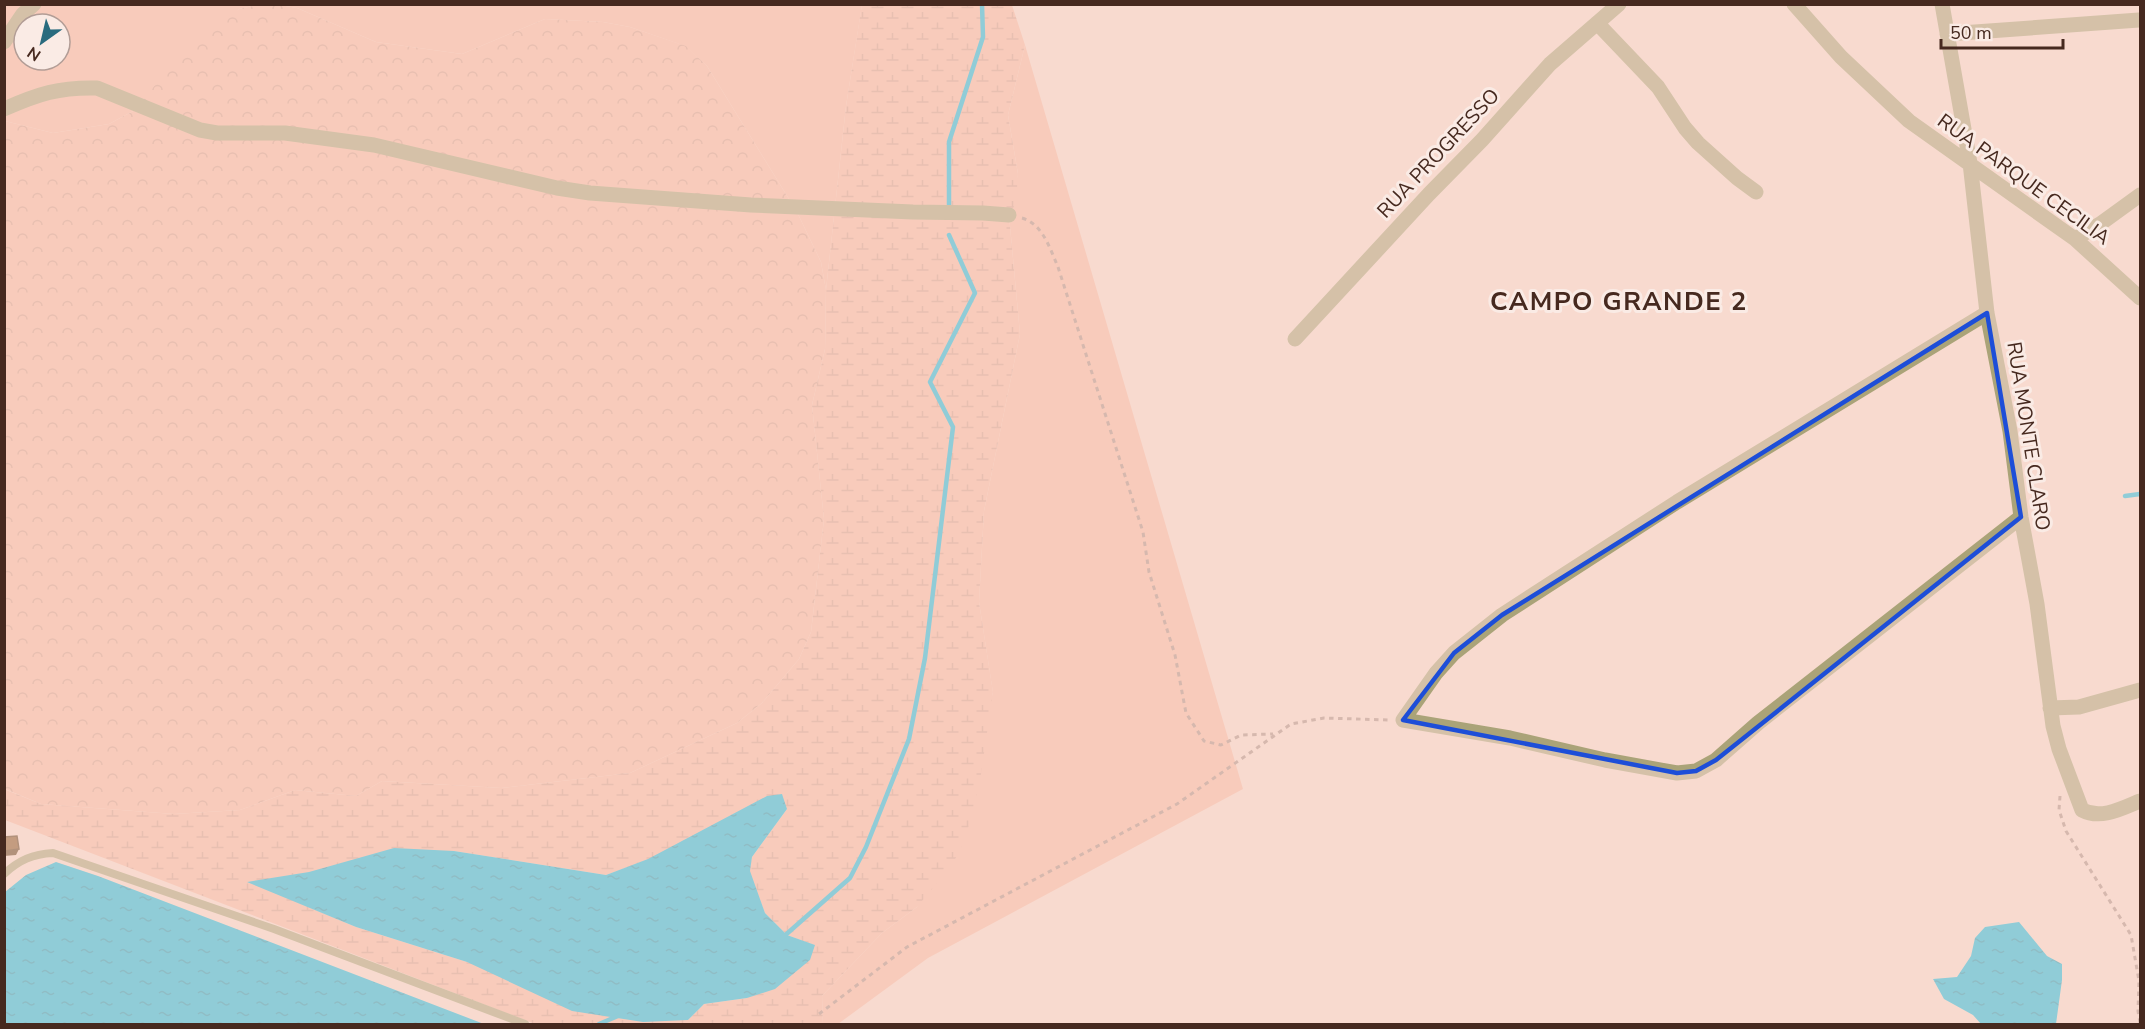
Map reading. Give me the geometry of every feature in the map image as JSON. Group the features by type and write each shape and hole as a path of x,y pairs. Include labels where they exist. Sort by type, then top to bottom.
{"street":[{"path":"4,42 23,14 34,4"},
{"name":"RUA PROGRESSO","path":"1295,339 1436,186 1482,140 1550,64 1619,4"},
{"name":"RUA PARQUE CECILIA","path":"1794,4 1841,57 1909,122 2075,239 2140,298"},
{"name":"RUA MONTE CLARO","path":"1942,4 1970,163 1987,313 2010,431 2021,517 2037,604 2050,708 2059,749 2082,810 2089,814 2099,814 2140,801"},
{"path":"1947,34 2139,20"},
{"path":"1597,23 1658,87 1685,128 1698,143 1756,192"},
{"path":"4,109 48,91 79,87 97,88 200,130 216,133 304,135 374,145 557,188 751,205 1009,215"},
{"path":"2075,239 2140,195"},
{"path":"1987,313 1686,496 1502,615 1454,653 1436,673 1403,720 1510,738 1605,760 1677,772 1696,771 1716,760 1758,723 2021,517"},
{"path":"2050,708 2079,707 2140,690"}],"lane":[{"path":"4,874 28,856 53,853 274,929 525,1024"}],"path":[{"path":"1009,215 1030,221 1042,233 1058,267 1143,532 1149,572 1175,655 1186,713 1204,741 1221,745 1241,735 1274,734"},
{"path":"819,1014 907,948 1177,804 1291,724 1324,718 1403,720"},
{"path":"2060,792 2059,810 2066,831 2131,935 2139,981 2140,1023"}],"highlighted area":[{"path":"1987,313 2021,517 1716,760 1696,771 1677,773 1403,720 1454,653 1502,615"}],"green space":[{"path":"862,4 1012,5 1025,45 1008,115 1018,174 1016,203 1009,215 1020,334 984,511 979,602 993,692 980,781 965,840 952,865 917,907 882,933 822,996 823,1024 535,1024 5,820 4,789 41,804 174,814 240,810 295,790 356,796 382,781 501,788 630,773 737,723 762,703 799,659 811,632 824,519 812,405 825,349 826,290 846,106","holes":["787,809 752,857 749,871 765,913 787,935 814,945 747,998 704,1004 688,1020 467,962 356,927 249,882 454,851 606,875"]},
{"path":"5,5 257,5 239,9 135,110 109,124 53,133 5,121"},
{"path":"257,5 297,8 376,42 462,54 545,19 603,22 630,27 686,46 707,66 797,212 821,262 826,290 825,349 812,405 824,519 811,632 799,659 762,703 737,723 630,773 501,788 382,781 356,796 295,790 240,810 174,814 41,804 5,789 5,121 53,133 109,124 135,110 189,43 239,9"},
{"path":"280,5 862,5 846,106 826,290 821,262 797,212 707,66 685,46 630,27 603,22 545,19 462,54 376,42 297,8"},
{"path":"1025,45 1243,789 928,958 838,1024 823,1024 822,996 882,933 917,907 993,693 979,602 984,511 1020,334 1009,215 1018,174 1008,115"}],"water":[{"path":"782,794 787,809 752,857 750,871 765,913 787,935 815,945 810,960 775,989 747,998 704,1004 688,1020 643,1022 572,1011 467,962 356,927 247,882 309,872 394,848 454,851 606,875 648,859 767,796"},
{"path":"56,862 484,1024 5,1024 5,892 26,875"},
{"path":"2019,922 2047,956 2062,964 2056,1024 1981,1024 1973,1015 1944,999 1933,979 1957,977 1971,956 1975,938 1985,927"}],"building":[{"path":"17,836 19,849 5,851 4,837"}],"waterway":[{"path":"949,209 949,142 983,37 982,4"},
{"path":"782,938 850,878 866,847 909,739 925,658 953,427 930,382 975,293 949,235"},
{"path":"2125,496 2140,494"},
{"path":"599,1024 618,1016"}],"district":[{"name":"CAMPO GRANDE 2","path":"1619,301"}]}
